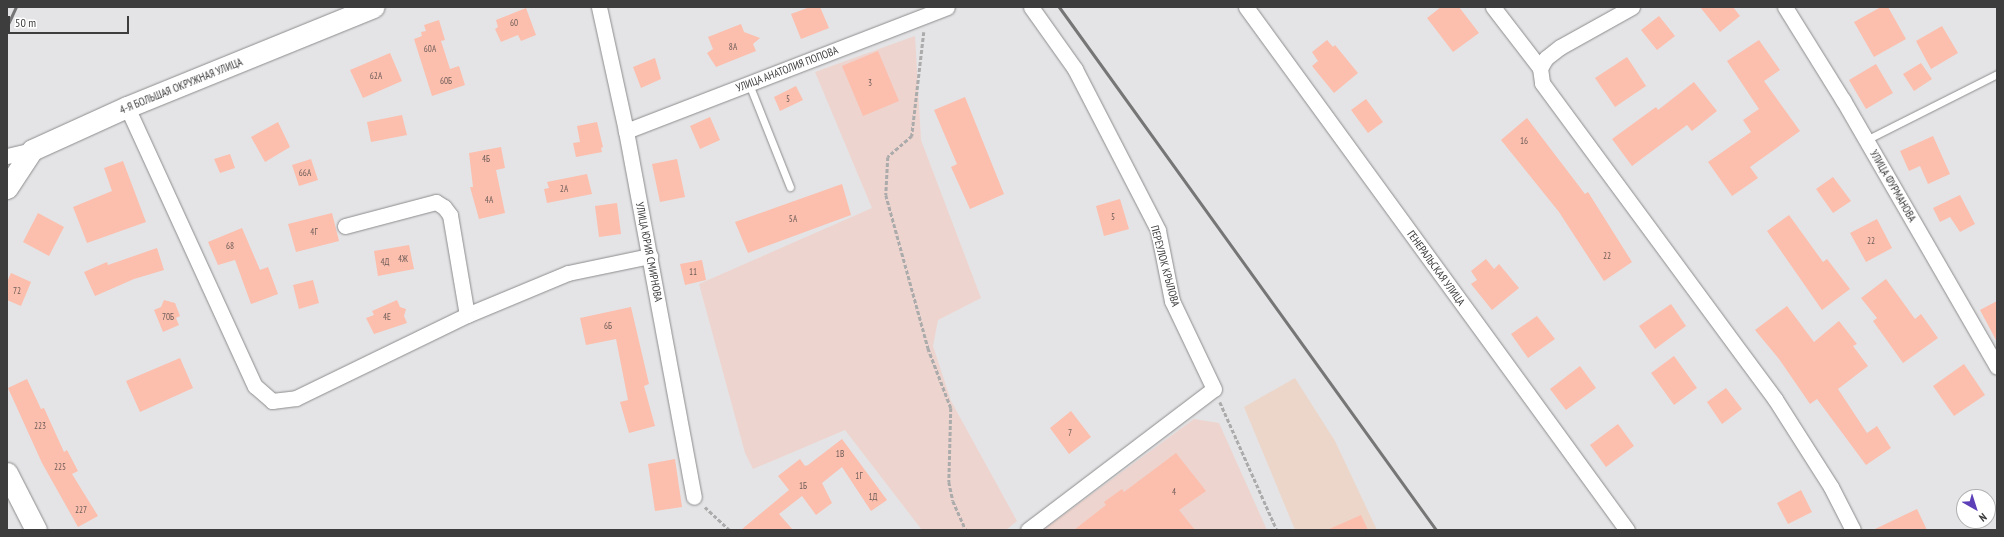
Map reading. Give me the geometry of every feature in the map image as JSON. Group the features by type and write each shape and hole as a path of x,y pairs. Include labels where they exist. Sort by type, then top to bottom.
{"street":[{"name":"4-Я БОЛЬШАЯ ОКРУЖНАЯ УЛИЦА","path":"32,150 127,107 373,7"},
{"name":"УЛИЦА ЮРИЯ СМИРНОВА","path":"599,7 626,131 694,497"},
{"name":"УЛИЦА АНАТОЛИЯ ПОПОВА","path":"626,131 947,7"},
{"name":"ПЕРЕУЛОК КРЫЛОВА","path":"1031,7 1075,70 1158,230 1172,301 1214,389"},
{"name":"ГЕНЕРАЛЬСКАЯ УЛИЦА","path":"1246,7 1627,530"},
{"path":"1493,7 1540,68 1542,83 1555,102 1775,399 1831,486 1853,530"},
{"path":"1540,68 1546,58 1560,47 1632,7"},
{"name":"УЛИЦА ФУРМАНОВА","path":"1785,7 1866,140 1997,367"},
{"path":"127,107 255,386 272,401 296,398 467,315 568,273 650,256"},
{"path":"7,156 32,150"},
{"path":"7,188 32,150"},
{"path":"345,226 436,202 444,207 450,215 467,315"},
{"path":"1028,530 1214,389"},
{"path":"7,473 36,530"}],"lane":[{"path":"1866,140 1997,74"},
{"path":"749,84 790,186"}],"path":[{"path":"926,16 912,136 888,158 886,195 928,348 951,408 949,482 953,501 966,530"},
{"path":"1214,389 1277,530"},
{"path":"694,497 730,530"}],"shaded area":[{"path":"915,36 921,140 981,298 938,320 933,346 951,401 1017,521 1006,530 922,530 845,430 753,469 745,453 699,284 872,208 815,72"},
{"path":"1295,378 1335,441 1377,530 1295,530 1244,407"},
{"path":"1194,419 1219,423 1267,530 1043,530"}],"building":[{"path":"810,7 820,7 829,28 801,39 791,14"},
{"path":"1441,7 1459,7 1479,33 1453,52 1427,18"},
{"path":"1700,7 1733,7 1740,16 1720,32"},
{"path":"1881,7 1888,7 1906,39 1874,57 1854,22"},
{"path":"526,8 536,35 521,41 518,35 501,42 495,29 498,27 496,20"},
{"path":"1659,16 1675,36 1657,50 1641,30"},
{"path":"439,20 445,40 441,41 450,69 459,66 465,85 432,96 414,39 422,36 421,32 426,31 424,25"},
{"path":"741,24 744,32 760,38 753,44 756,51 716,67 707,53 713,49 708,37"},
{"path":"1942,26 1958,53 1931,69 1916,41"},
{"path":"1327,40 1333,47 1335,45 1358,73 1334,93 1312,66 1318,61 1312,52"},
{"path":"1759,40 1780,70 1764,81 1800,131 1750,167 1758,178 1732,196 1708,162 1751,132 1743,120 1759,109 1727,61"},
{"path":"878,51 899,101 863,116 842,66"},
{"path":"390,53 402,81 363,98 350,70"},
{"path":"1627,57 1646,86 1615,107 1595,78"},
{"path":"655,58 661,79 641,88 633,67"},
{"path":"1921,63 1932,79 1914,91 1903,74"},
{"path":"1876,64 1893,93 1866,109 1849,80"},
{"path":"1694,82 1717,111 1692,131 1687,125 1632,166 1612,139 1656,107 1658,110"},
{"path":"796,86 803,100 780,111 774,97"},
{"path":"965,97 1004,194 970,209 951,167 957,164 934,110"},
{"path":"1366,99 1383,122 1368,133 1351,110"},
{"path":"402,115 407,135 371,142 367,122"},
{"path":"710,117 720,140 700,149 690,126"},
{"path":"1527,118 1585,194 1588,192 1632,262 1604,281 1559,212 1501,140"},
{"path":"278,122 290,147 265,162 251,137"},
{"path":"597,122 603,147 601,148 602,152 576,157 573,143 580,142 577,126"},
{"path":"1933,136 1950,174 1928,184 1920,166 1909,171 1900,151"},
{"path":"501,147 505,168 496,170 505,213 479,219 470,187 473,187 469,153"},
{"path":"230,154 235,168 220,173 214,159"},
{"path":"311,159 318,180 299,186 292,165"},
{"path":"677,159 685,197 660,202 652,164"},
{"path":"123,161 146,222 87,243 73,207 112,191 104,168"},
{"path":"587,174 592,194 547,203 544,189 549,188 547,182"},
{"path":"1833,177 1851,201 1833,213 1816,189"},
{"path":"842,184 851,215 748,253 735,222"},
{"path":"1960,195 1975,224 1960,232 1950,217 1940,222 1933,208"},
{"path":"1120,199 1129,229 1104,236 1096,206"},
{"path":"617,203 621,234 599,237 595,206"},
{"path":"38,213 64,227 49,256 23,242"},
{"path":"332,213 339,241 296,252 288,224"},
{"path":"1789,215 1823,262 1827,259 1850,289 1822,310 1767,231"},
{"path":"1877,219 1892,248 1866,262 1850,233"},
{"path":"242,228 260,270 268,267 278,294 251,304 235,260 218,265 208,242"},
{"path":"409,245 414,269 378,276 374,251"},
{"path":"157,248 164,270 134,279 95,296 84,272 107,262 108,265"},
{"path":"1486,259 1494,269 1499,264 1519,288 1492,310 1471,284 1477,280 1471,271"},
{"path":"702,260 706,280 685,285 680,264"},
{"path":"11,273 31,282 21,306 7,300 7,282"},
{"path":"1886,279 1915,319 1921,314 1938,338 1903,363 1873,321 1877,318 1861,298"},
{"path":"313,280 319,303 299,309 293,285"},
{"path":"164,300 175,303 180,316 176,318 179,325 163,332 154,310 161,307"},
{"path":"397,300 400,307 406,309 404,316 407,323 374,334 366,318 374,315 372,311"},
{"path":"1997,301 1997,342 1980,310"},
{"path":"1671,304 1686,326 1655,349 1639,326"},
{"path":"1787,306 1814,342 1839,321 1857,344 1853,346 1868,366 1838,389 1867,433 1877,426 1891,448 1866,465 1817,399 1810,404 1779,359 1755,330"},
{"path":"631,307 649,384 644,386 655,426 629,433 620,402 628,400 616,339 586,345 580,318"},
{"path":"1537,316 1555,339 1528,358 1511,334"},
{"path":"1674,356 1697,388 1674,405 1651,373"},
{"path":"180,358 193,388 140,412 126,381"},
{"path":"1964,364 1985,395 1954,416 1933,386"},
{"path":"1580,366 1596,388 1566,410 1550,389"},
{"path":"27,379 41,409 44,408 64,452 67,450 78,471 72,474 98,516 78,527 42,463 8,388"},
{"path":"1726,388 1742,409 1722,424 1707,402"},
{"path":"1071,411 1091,437 1069,454 1050,428"},
{"path":"1618,424 1634,446 1606,467 1590,445"},
{"path":"842,439 887,500 871,511 842,467 822,483 832,503 816,515 802,496 779,514 793,530 741,530 789,490 778,476 800,459 805,466 808,465"},
{"path":"1176,453 1206,491 1179,510 1195,530 1074,530 1106,505 1104,502 1122,489 1124,492"},
{"path":"675,459 682,507 655,511 648,464"},
{"path":"1801,490 1812,512 1788,524 1777,503"},
{"path":"1917,509 1927,530 1873,530"},
{"path":"1361,515 1368,530 1327,530"}],"railway":[{"path":"7,26 16,7"},
{"path":"1059,7 1436,530"}]}
